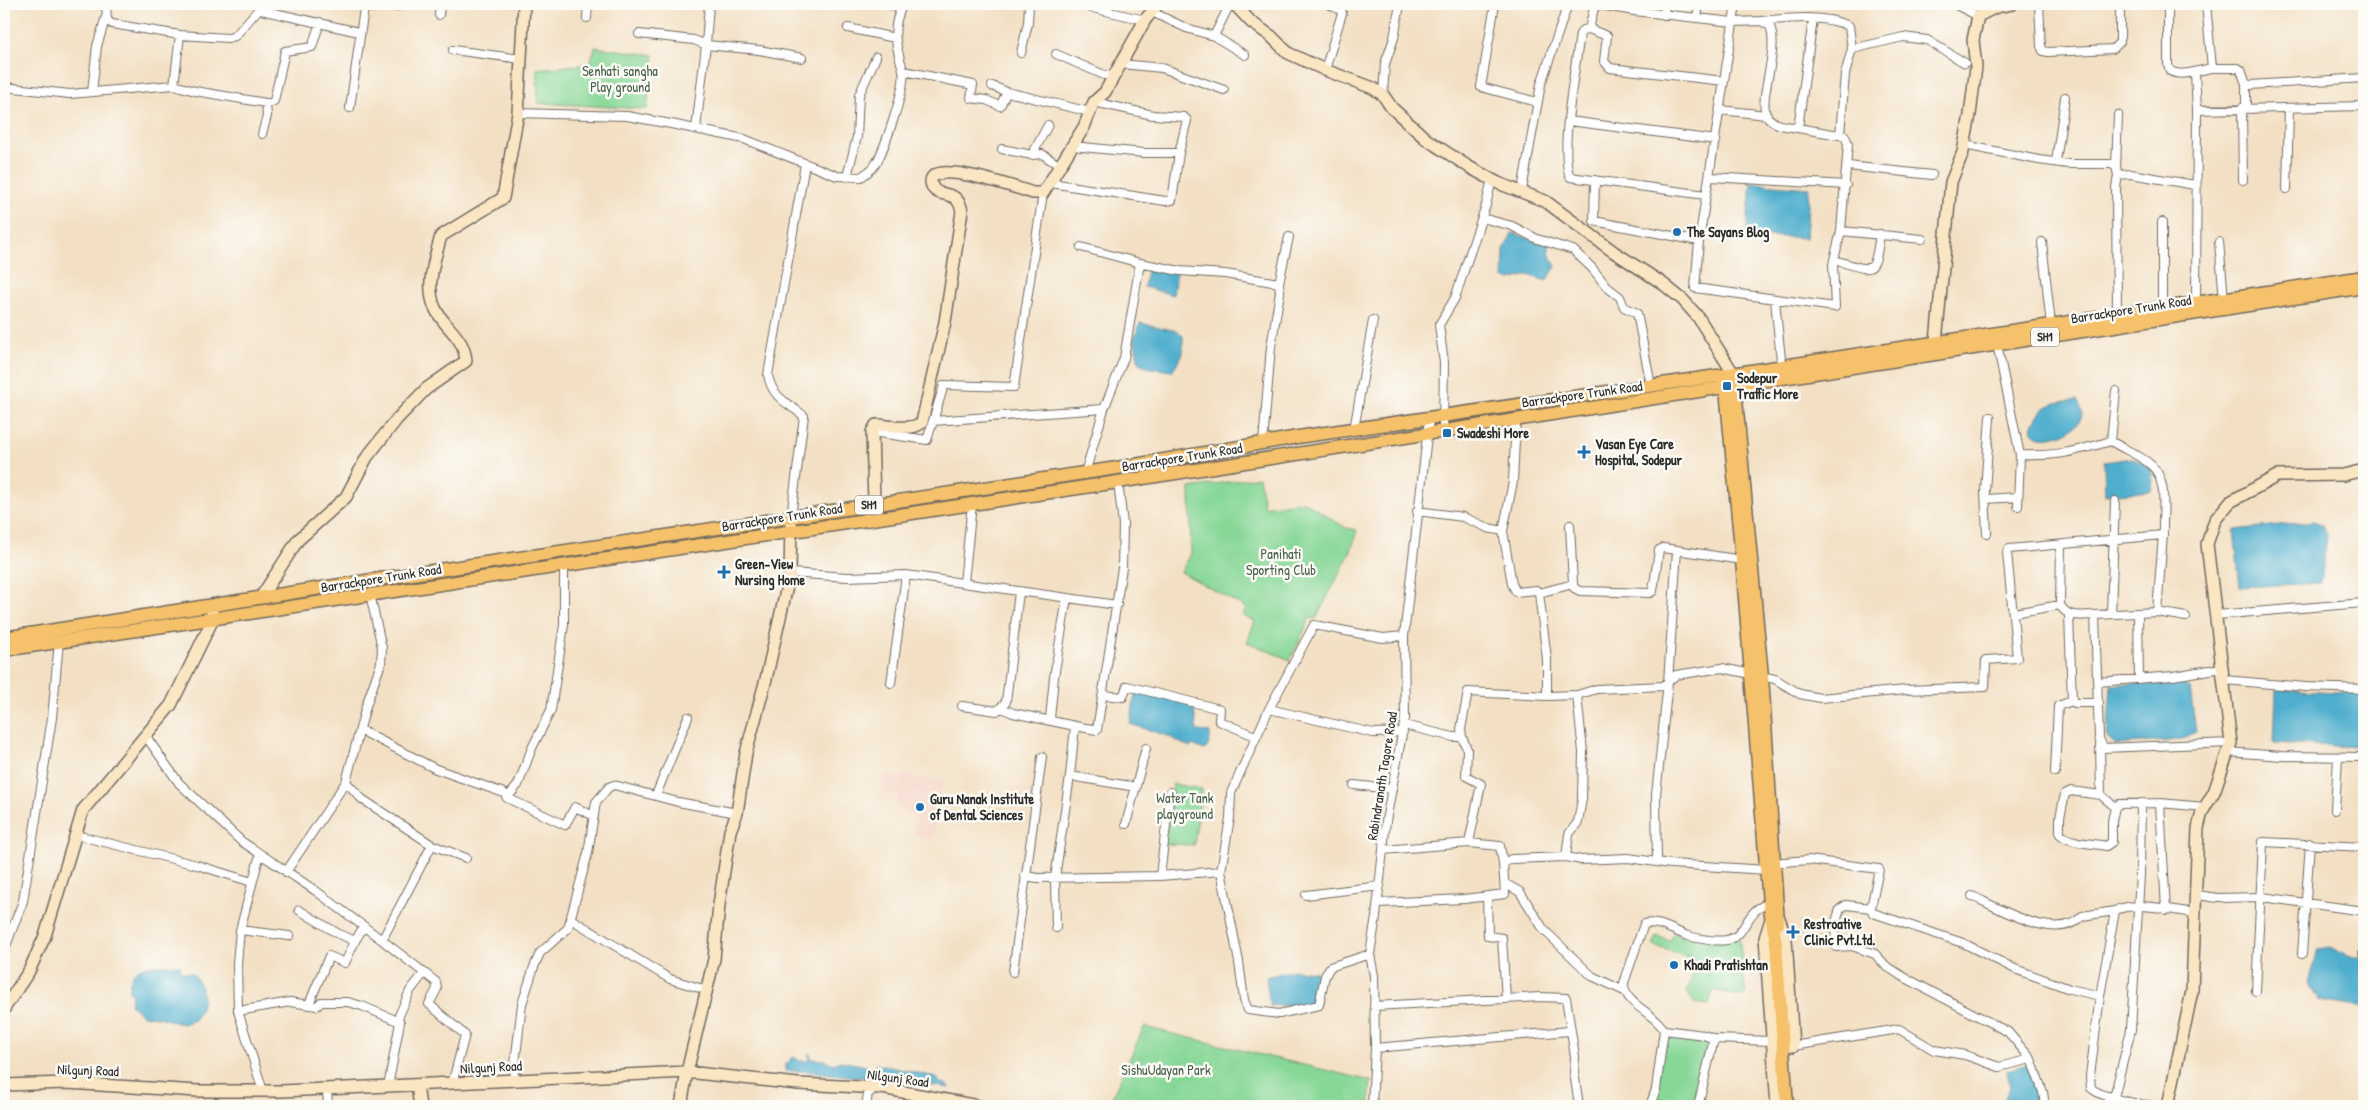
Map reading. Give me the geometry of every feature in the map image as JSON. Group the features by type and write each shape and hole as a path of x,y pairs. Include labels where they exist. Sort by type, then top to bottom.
{"main road":[{"name":"Barrackpore Trunk Road","path":"1783,372 1936,342 2364,277"},
{"name":"Barrackpore Trunk Road","path":"4,638 261,597 1085,473 1263,443 1652,386 1783,372 1997,344 2364,288"},
{"name":"Barrackpore Trunk Road","path":"4,650 1118,482 1443,431 1516,419 1729,377"},
{"path":"1729,377 1742,560 1757,675"},
{"path":"1729,377 1757,675 1769,865 1769,904 1776,919"},
{"path":"1769,865 1776,919 1787,1106"}],"street":[{"path":"92,92 97,46 106,17 106,4"},
{"path":"350,108 359,32 366,7 398,6 402,4"},
{"path":"439,15 440,4"},
{"path":"261,597 298,540 346,497 367,456 397,420 426,389 466,361 465,348 435,308 430,274 441,236 503,198 518,113 524,4"},
{"path":"587,18 588,4"},
{"path":"696,129 709,4"},
{"path":"518,113 627,116 744,139 837,176 861,177 875,166 895,117 904,71 900,63 895,38 897,16 902,5 887,4"},
{"path":"1021,53 1028,23 1029,4"},
{"path":"1075,4 1152,12 1186,28 1214,36 1245,55"},
{"path":"1214,36 1230,4"},
{"path":"1234,4 1251,22 1271,36 1288,53 1325,70 1361,82 1383,95 1392,108 1426,139 1492,179 1545,201 1614,252 1662,283 1683,300 1698,317 1729,377"},
{"path":"1325,70 1342,12 1328,4"},
{"path":"1383,95 1385,64 1394,38 1400,4"},
{"path":"1495,4 1481,87 1538,102"},
{"path":"1522,190 1546,67 1568,4"},
{"path":"1589,28 1595,4 1733,22 1792,17 1838,20 1849,26 1852,49 1845,74 1840,135"},
{"path":"1664,14 1665,4"},
{"path":"1697,18 1699,4"},
{"path":"1736,4 1711,177 1706,195 1699,241 1695,288 1835,307 1834,260 1841,231 1848,166 1848,144 1844,136 1780,125 1771,121 1766,115 1765,104 1774,36 1770,26 1761,21"},
{"path":"1954,4 1978,16"},
{"path":"1978,16 1996,7 2012,4"},
{"path":"2039,4 2041,46 2044,51 2048,52 2113,49 2118,46 2120,42 2120,4"},
{"path":"2168,4 2168,65 2170,71 2174,74 2195,73 2212,68 2238,68 2241,70 2246,84 2243,180"},
{"path":"2206,4 2212,68"},
{"path":"106,17 112,24 180,36 231,37 261,7 359,32"},
{"path":"872,432 927,440 944,385 1014,387 1043,193 1052,182 1092,107 1105,92 1152,12"},
{"path":"1936,342 1951,182 1964,145 1976,67 1973,40 1978,16"},
{"path":"1798,128 1814,19"},
{"path":"4,87 65,94 174,85 195,91 267,104 274,101 284,54 288,50 312,46 320,22"},
{"path":"848,28 895,38"},
{"path":"1706,195 1570,177 1566,167 1569,121 1580,34 1583,30 1589,28 1607,36 1604,61 1610,68 1724,81"},
{"path":"639,34 694,40 706,45 758,50 802,58"},
{"path":"174,85 180,36"},
{"path":"1852,49 1903,37 1927,40 1965,64"},
{"path":"453,50 521,59"},
{"path":"1056,54 1104,75 1115,76"},
{"path":"847,177 857,137 859,95 876,57"},
{"path":"1120,64 1162,68 1224,90"},
{"path":"904,71 973,86 971,98 986,100 1000,106 1007,92"},
{"path":"2195,73 2196,303"},
{"path":"2246,84 2364,78"},
{"path":"992,86 1007,92 1092,107 1184,117 1187,120 1179,153 1172,200 1165,201 1052,182"},
{"path":"2056,162 2063,124 2065,97"},
{"path":"262,134 267,104"},
{"path":"2196,110 2364,106"},
{"path":"2287,189 2289,108"},
{"path":"1721,110 1766,115"},
{"path":"2117,315 2116,188 2118,115"},
{"path":"1569,121 1716,140"},
{"path":"1032,155 1048,125"},
{"path":"1964,145 2010,156 2056,162 2112,164 2117,171 2195,185"},
{"path":"1072,146 1144,153 1179,153"},
{"path":"1002,149 1032,155 1042,154 1060,166"},
{"path":"681,1106 687,1072 714,959 719,905 730,830 737,813 746,753 766,679 790,573 791,517 804,416 781,401 774,393 768,376 805,164"},
{"path":"1848,166 1932,176"},
{"path":"874,504 872,432 876,425 917,427 922,422 945,322 962,212 960,202 955,197 936,191 933,188 932,180 934,176 941,173 964,173 1033,193 1043,193"},
{"path":"1711,177 1846,185"},
{"path":"1443,431 1444,363 1439,325 1455,298 1482,218 1492,179"},
{"path":"1595,180 1594,221 1699,241"},
{"path":"1482,218 1512,226 1537,240 1573,250 1592,268 1607,287 1620,297 1624,306 1636,313 1652,386"},
{"path":"2162,222 2162,308"},
{"path":"1841,231 1922,239"},
{"path":"1834,260 1872,268 1876,264 1880,234"},
{"path":"1263,443 1270,355 1280,292 1279,283 1289,238"},
{"path":"2042,242 2050,325"},
{"path":"2219,242 2224,299"},
{"path":"1081,247 1140,263 1180,271 1225,274 1279,283"},
{"path":"1085,473 1104,409 1124,358 1140,263"},
{"path":"1775,300 1783,372"},
{"path":"1354,430 1373,320"},
{"path":"1986,499 2018,502 2020,455 1997,344"},
{"path":"2111,441 2116,391"},
{"path":"933,421 1104,409"},
{"path":"1987,534 1986,499 1990,417"},
{"name":"Rabindranath Tagore Road","path":"1372,1106 1375,1048 1374,976 1370,954 1392,788 1403,728 1404,636 1429,419"},
{"path":"1516,419 1513,482 1503,531 1514,590 1516,592 1536,590 1539,593 1573,584"},
{"path":"2020,455 2049,456 2063,454 2111,441 2150,463 2157,471 2162,484 2162,535 2157,612"},
{"path":"2168,1106 2192,991 2198,828 2205,807 2214,792 2229,748 2224,680 2208,544 2215,520 2230,502 2276,476 2343,475 2364,471 2364,485"},
{"path":"1002,708 1013,713 1097,730 1122,568 1123,524 1118,482"},
{"path":"2111,614 2115,501"},
{"path":"964,583 972,504"},
{"path":"1417,511 1463,517 1488,528 1503,531"},
{"path":"1570,525 1573,584 1574,588 1580,591 1650,593 1653,591 1659,550 1677,550 1742,560"},
{"path":"1469,843 1481,784 1466,776 1467,749 1462,737 1461,728 1468,692 1547,696 1577,695 1597,689 1663,686 1676,674 1722,668 1775,679 1800,694 1820,698 1906,690 1985,687 1986,660 2017,658 2009,548 2162,535"},
{"path":"2061,545 2060,605 2064,612 2069,615 2157,612 2186,617"},
{"path":"1657,862 1656,795 1668,682 1677,550"},
{"path":"507,798 518,785 532,748 551,710 564,625 564,566"},
{"path":"790,573 847,577 906,575 1117,605"},
{"path":"891,683 906,575"},
{"path":"962,706 997,711 1006,702 1019,592"},
{"path":"1539,593 1547,659 1547,696"},
{"path":"286,872 346,782 381,663 382,648 370,594"},
{"path":"1050,719 1054,677 1068,598"},
{"path":"2216,616 2364,603"},
{"path":"2014,613 2060,605"},
{"path":"4,1009 28,971 45,936 83,810 171,705 213,619 211,606"},
{"path":"2138,613 2139,679"},
{"path":"2069,615 2072,701"},
{"path":"2095,615 2094,647 2099,703 2101,795"},
{"path":"1370,954 1330,967 1325,976 1319,1004 1278,1014 1248,1010 1244,1000 1221,871 1230,818 1231,793 1268,709 1314,625 1383,638 1404,636"},
{"path":"4,951 23,901 52,718 59,642"},
{"path":"2098,682 2173,676 2222,668"},
{"path":"2224,680 2281,686 2364,689"},
{"path":"1103,695 1123,698 1127,686 1220,709 1219,720 1255,736"},
{"path":"1566,857 1569,834 1578,822 1582,799 1583,752 1577,695"},
{"path":"2055,772 2058,706 2072,701 2075,703 2099,703"},
{"path":"1268,709 1373,733 1403,728 1462,737"},
{"path":"656,795 688,717"},
{"path":"1056,928 1055,878 1070,776 1075,726"},
{"path":"360,730 424,763 504,793 507,798 565,825 575,807 594,816"},
{"path":"145,735 179,783 241,841 364,926 438,986 429,1004 464,1035 452,1084"},
{"path":"2100,744 2103,748 2110,749 2229,748 2338,758 2364,757"},
{"path":"1126,824 1146,748"},
{"path":"1013,972 1042,756"},
{"path":"2335,810 2338,758"},
{"path":"1070,776 1136,787"},
{"path":"346,782 362,799 432,845 466,858"},
{"path":"513,1080 522,1004 540,953 568,928 588,853 596,802 609,787 614,785 678,802 737,813"},
{"path":"1354,785 1392,788"},
{"path":"2071,791 2101,795 2114,807 2112,842 2110,844 2080,842 2065,838 2060,834 2060,817 2065,794 2071,791"},
{"path":"1160,876 1170,792"},
{"path":"2106,1106 2112,1096 2131,1030 2138,906 2141,803"},
{"path":"2114,807 2120,804 2160,803 2205,807"},
{"path":"2160,803 2166,910"},
{"path":"76,835 197,865 252,882"},
{"path":"2256,991 2262,897 2263,842 2364,847"},
{"path":"1378,903 1505,894 1506,884 1500,846 1469,843 1383,850"},
{"path":"2302,954 2310,843"},
{"path":"382,940 432,845"},
{"path":"260,854 240,930 237,963 238,1011 264,1091"},
{"path":"1503,863 1512,859 1566,857 1581,860 1628,858 1657,862 1769,865 1809,860 1879,869 1871,908 1873,913 1963,943 2015,969 2070,989 2100,996"},
{"path":"1025,876 1055,878 1160,876 1221,871"},
{"path":"1506,884 1520,892 1544,930 1592,976 1624,991 1629,999 1655,1017 1664,1030 1656,1089 1650,1106"},
{"path":"1306,895 1380,886"},
{"path":"2197,895 2218,898 2262,897 2364,911"},
{"path":"1487,896 1488,936 1502,938 1506,999"},
{"path":"1972,896 2036,924 2054,926 2076,922 2082,916 2115,911 2123,907 2138,906 2195,913"},
{"path":"1624,991 1627,974 1644,924 1650,922 1689,936 1708,940 1728,940 1736,936 1750,915 1758,908 1769,904"},
{"path":"1871,908 1846,906 1840,909 1835,925 1836,947 1852,946 1875,954 1886,966 1902,976 2008,1032 2029,1060 2045,1106"},
{"path":"299,910 337,933 355,941"},
{"path":"2115,911 2100,996 2090,1076 2091,1088 2097,1094 2112,1096 2140,1105 2156,1106"},
{"path":"571,919 670,979 706,990"},
{"path":"1776,919 1786,939 1793,1046 1899,1029 1934,1050 1965,1055 1999,1067 2006,1067 2029,1060"},
{"path":"1776,919 1765,938 1777,1106"},
{"path":"309,1004 329,956 345,962 364,926"},
{"path":"240,930 289,936"},
{"path":"2363,954 2364,945"},
{"path":"397,1020 410,991 424,973"},
{"path":"1374,1006 1566,998 1570,1016 1569,1031 1575,1057 1574,1072 1579,1106"},
{"path":"238,1011 290,1002 317,1006 321,1002 348,1002 397,1020 400,1022 388,1087"},
{"path":"1664,1030 1704,1035 1714,1039 1772,1041"},
{"path":"1375,1048 1569,1031"},
{"path":"1698,1106 1714,1039"},
{"name":"Nilgunj Road","path":"4,1085 67,1083 198,1090 327,1090 687,1072 798,1084 874,1088 978,1106"},
{"path":"418,1086 420,1106"},
{"path":"866,1106 868,1094 874,1088"},
{"path":"327,1090 328,1106"}],"shaded area":[{"name":"Guru Nanak Institute of Dental Sciences","path":"886,774 903,776 903,774 942,781 932,839 914,836 917,815 907,813 897,802 898,795 882,791"}],"green space":[{"name":"Senhati sangha Play ground","path":"595,47 654,55 647,109 538,103 537,69 590,64"},
{"name":"Panihati Sporting Club","path":"1259,477 1264,507 1303,501 1346,528 1357,530 1351,551 1316,619 1310,618 1290,660 1247,642 1255,621 1243,616 1246,608 1181,572 1191,554 1190,488"},
{"name":"Water Tank playground","path":"1173,784 1202,789 1194,845 1165,844"},
{"path":"1673,933 1684,937 1739,937 1746,995 1743,997 1713,990 1709,1005 1694,1003 1687,992 1697,961 1653,945 1657,936 1670,941"},
{"name":"SishuUdayan Park","path":"1144,1027 1371,1081 1369,1106 1108,1106"},
{"path":"1666,1031 1711,1040 1695,1106 1652,1106"}],"water":[{"path":"1751,183 1809,188 1806,238 1746,235"},
{"path":"1512,233 1549,245 1549,253 1556,267 1546,281 1528,275 1510,280 1503,278 1504,250"},
{"path":"1148,265 1177,268 1173,295 1144,287"},
{"path":"1140,323 1177,331 1183,336 1183,354 1172,371 1150,368 1139,363 1134,338"},
{"path":"2077,400 2082,413 2076,426 2057,436 2039,436 2033,432 2033,425 2039,414 2046,407 2056,403"},
{"path":"2133,458 2151,468 2153,481 2151,491 2105,495 2104,462"},
{"path":"2314,521 2322,525 2327,535 2321,583 2240,587 2234,530"},
{"path":"2174,681 2190,688 2196,732 2180,740 2116,745 2107,737 2111,685"},
{"path":"1136,689 1193,703 1197,731 1210,732 1207,748 1204,750 1192,745 1190,748 1168,736 1130,724"},
{"path":"2276,689 2363,693 2358,747 2274,743"},
{"path":"2330,947 2348,956 2364,956 2364,1007 2319,1000 2309,984 2318,949"},
{"path":"153,965 180,965 182,972 192,973 200,984 203,996 201,1008 194,1020 184,1024 142,1015 130,1004 132,994 129,991 132,975 142,968"},
{"path":"1294,970 1316,972 1319,1003 1270,1006 1266,977"},
{"path":"809,1053 812,1059 825,1060 833,1064 840,1061 873,1067 877,1064 882,1066 884,1064 885,1066 936,1077 941,1084 944,1083 951,1088 806,1071 786,1071 786,1064 790,1062 790,1059 794,1057 800,1061 809,1061"},
{"path":"2028,1064 2037,1090 2036,1101 2033,1106 2000,1106 2010,1089 2007,1070"}],"place":[{"name":"The Sayans Blog","path":"1677,232"},
{"name":"Sodepur Traffic More","path":"1727,386"},
{"name":"Swadeshi More","path":"1447,433"},
{"name":"Vasan Eye Care Hospital, Sodepur","path":"1584,452"},
{"name":"Green-View Nursing Home","path":"724,572"},
{"name":"Guru Nanak Institute of Dental Sciences","path":"920,807"},
{"name":"Restroative Clinic Pvt.Ltd.","path":"1793,932"},
{"name":"Khadi Pratishtan","path":"1674,965"}]}
